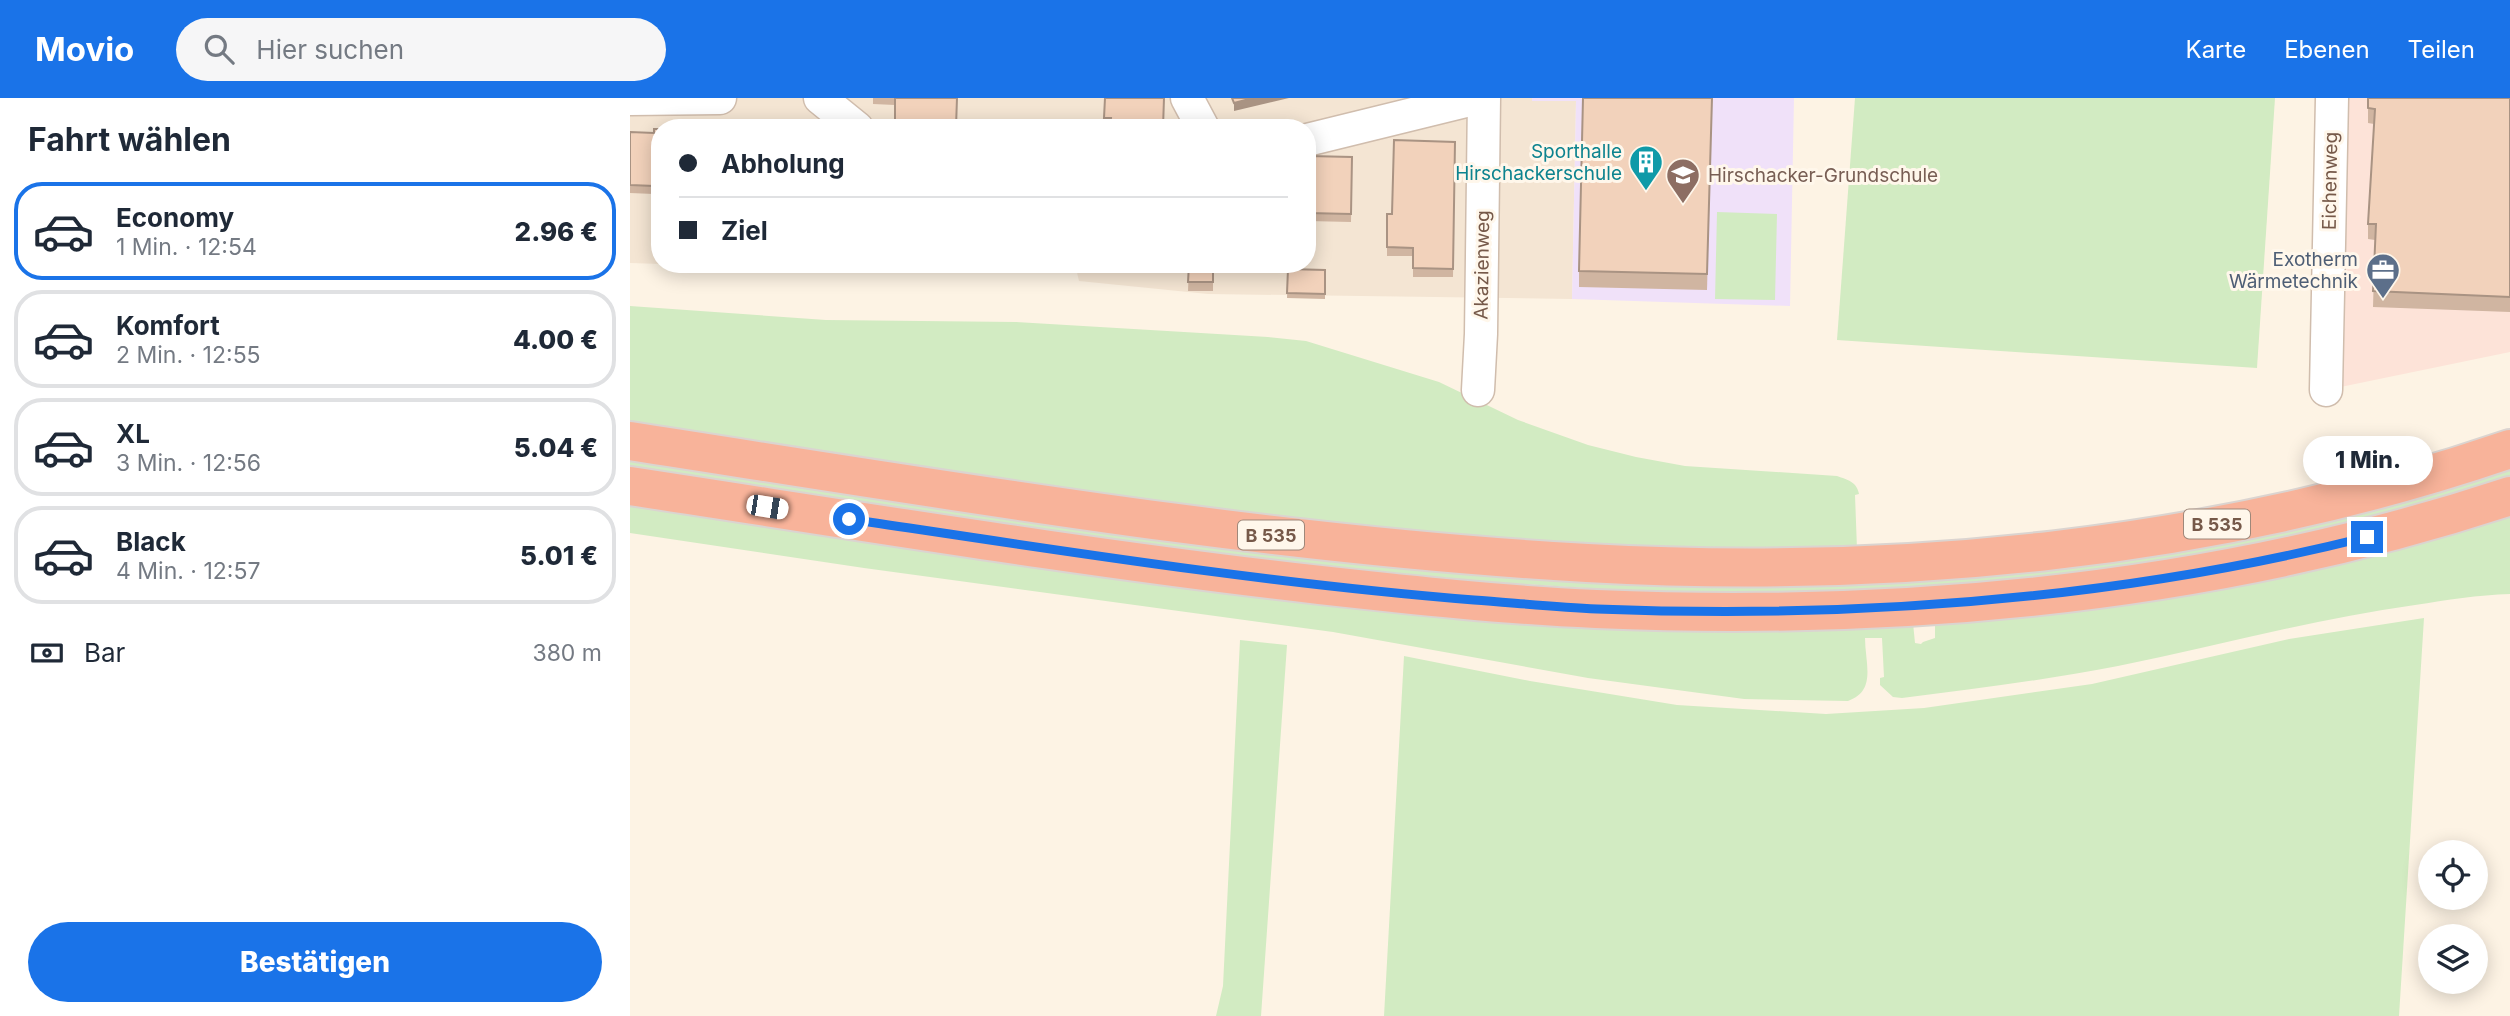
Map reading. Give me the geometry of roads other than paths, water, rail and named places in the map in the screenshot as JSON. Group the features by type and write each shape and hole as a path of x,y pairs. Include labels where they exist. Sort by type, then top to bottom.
{"highway":[{"name":"B 535","path":"630,441 1265,535 1587,563 1722,567 1833,566 1999,556 2170,534 2292,510 2379,488 2510,449"},
{"name":"B 535","path":"630,486 1122,561 1410,595 1595,609 1749,612 1909,606 2024,598 2149,582 2297,555 2510,496"}],"street":[{"path":"630,99 720,98"},
{"path":"820,98 846,119"},
{"path":"1187,98 1198,119"},
{"path":"1316,138 1481,98"},
{"name":"Akazienweg","path":"1478,390 1481,334 1481,98"},
{"name":"Eichenweg","path":"2326,390 2332,98"}],"place":[{"name":"Sporthalle Hirschackerschule","path":"1646,192"},
{"name":"Hirschacker-Grundschule","path":"1683,205"},
{"name":"Exotherm Wärmetechnik","path":"2383,300"}]}
